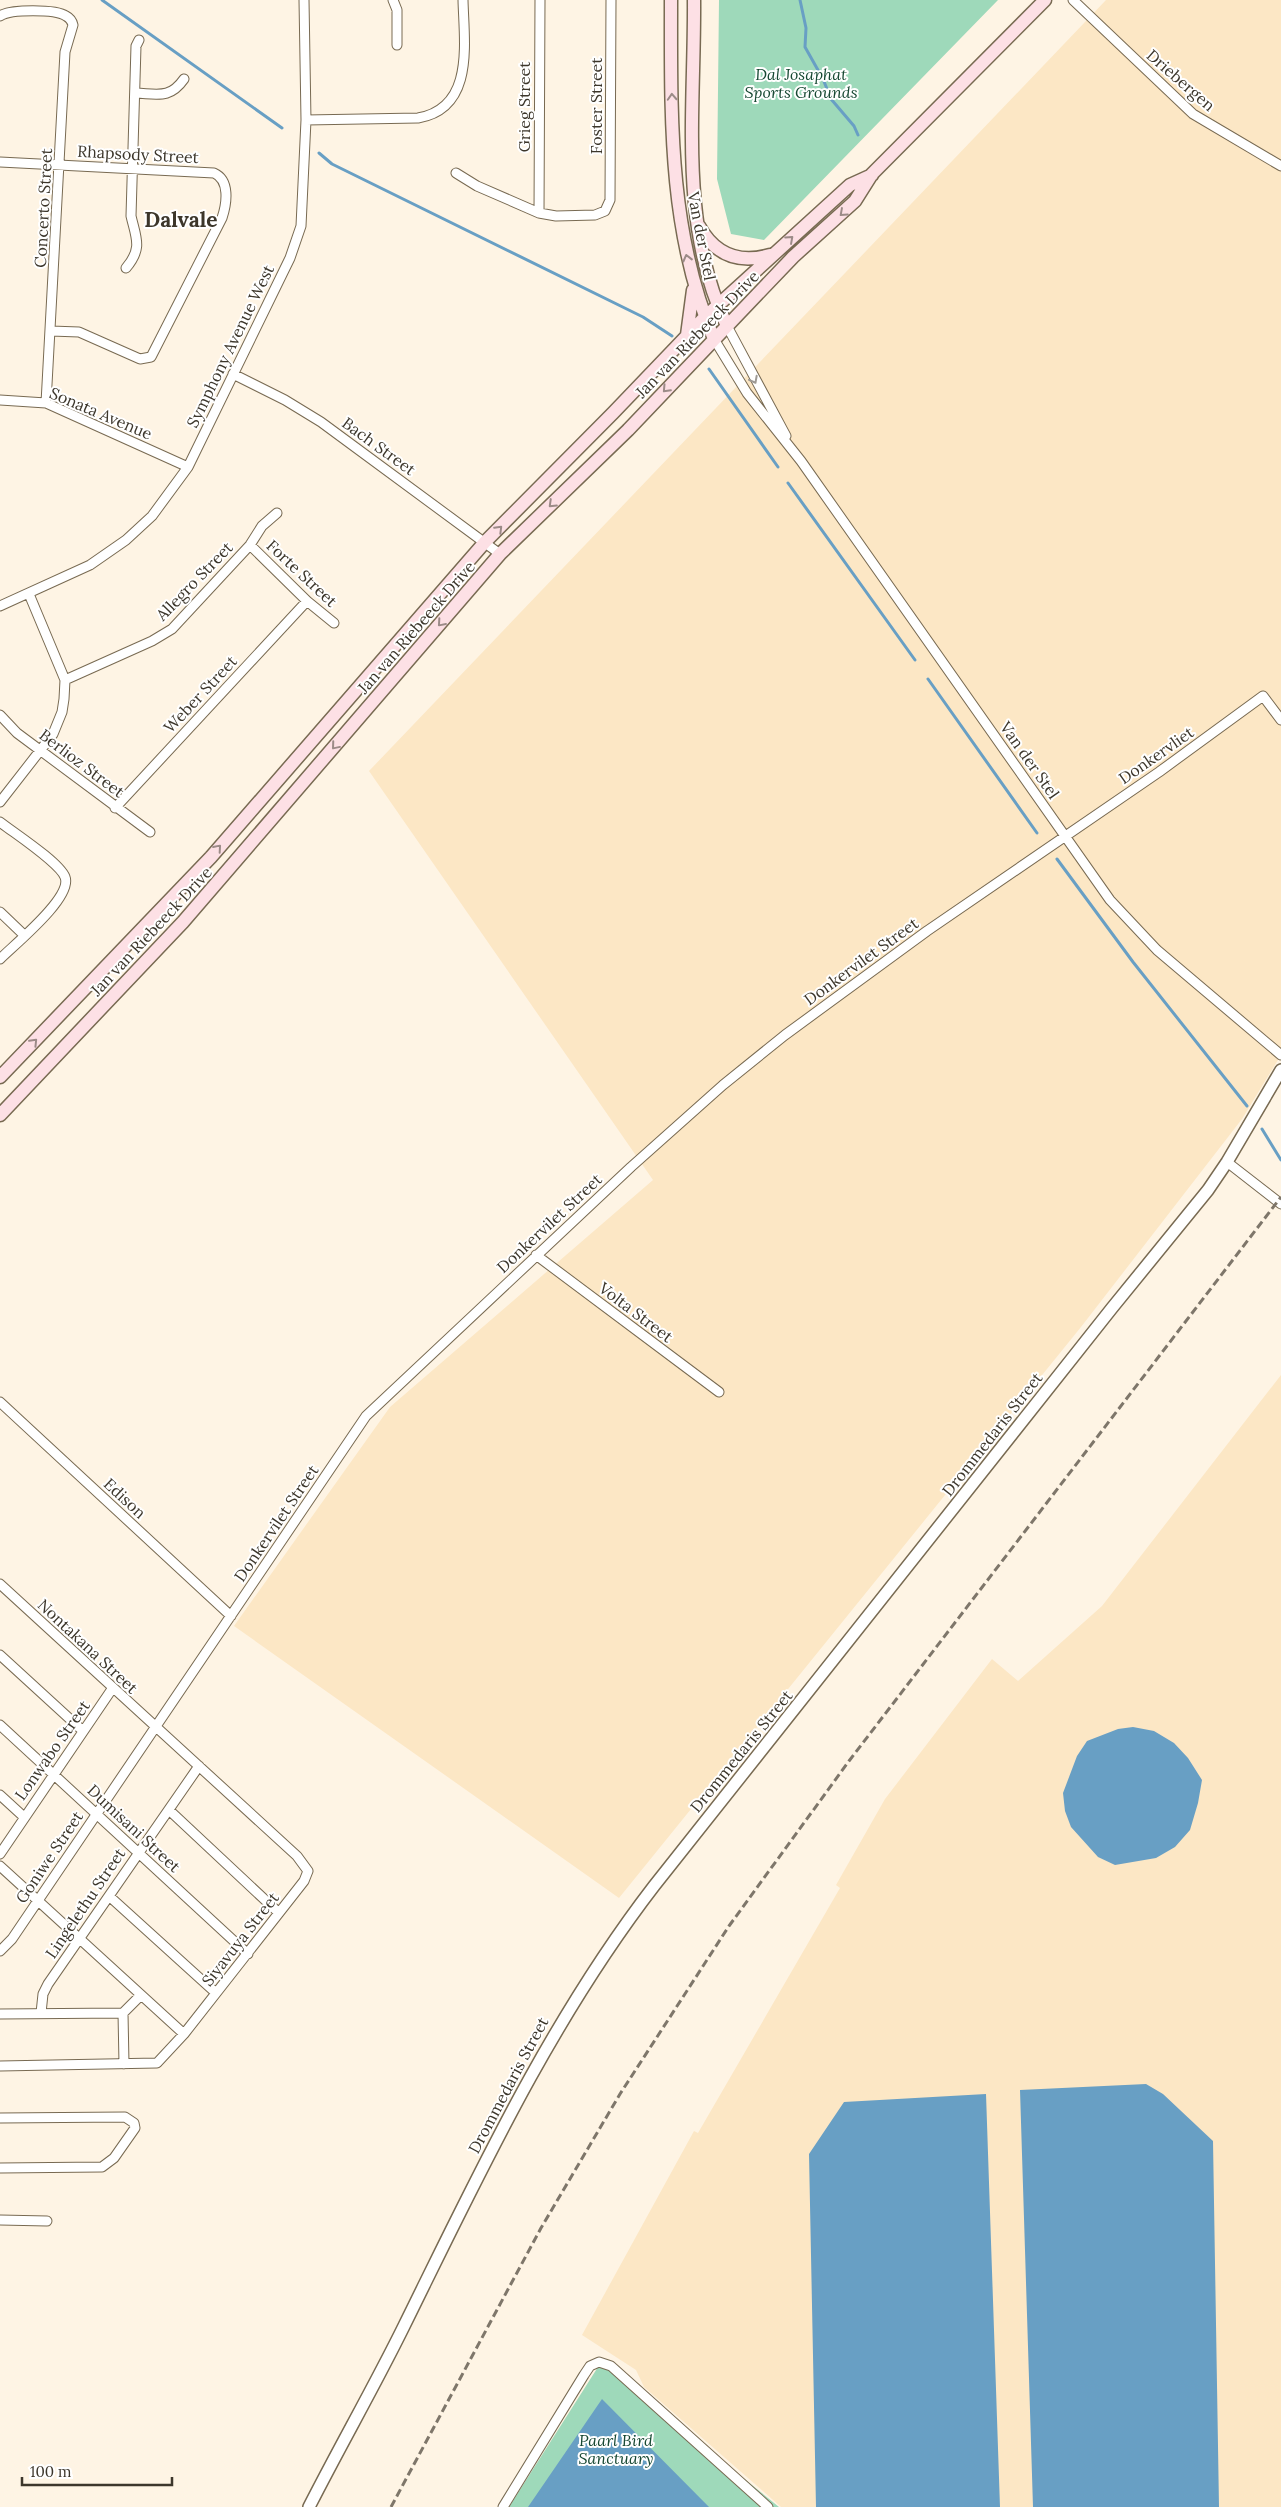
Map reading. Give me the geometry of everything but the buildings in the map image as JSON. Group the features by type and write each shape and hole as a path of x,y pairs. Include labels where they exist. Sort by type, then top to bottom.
{"main road":[{"name":"Van der Stel","path":"671,0 674,172 681,231 693,283 704,317 714,339"},
{"name":"Van der Stel","path":"694,0 692,172 696,219 706,271 717,305 727,326"},
{"name":"Jan van Riebeeck Drive","path":"0,1115 196,907 500,554 628,430 793,258 855,201 872,174 1045,0"},
{"name":"Jan van Riebeeck Drive","path":"0,1077 211,857 486,542 704,317 850,184 872,174"},
{"path":"696,219 711,242 721,252 731,257 752,258 772,254"},
{"path":"687,335 693,283"}],"street":[{"name":"Symphony Avenue West","path":"0,606 90,565 126,540 152,516 188,467 290,258 301,226 306,120 304,0"},
{"path":"392,0 397,10 397,45"},
{"path":"306,120 418,118 430,116 440,110 450,100 462,77 463,0"},
{"name":"Grieg Street","path":"539,213 540,0"},
{"name":"Foster Street","path":"539,213 556,216 595,215 605,211 610,200 611,0"},
{"name":"Driebergen","path":"1073,0 1194,114 1281,166"},
{"name":"Concerto Street","path":"0,16 12,11 58,13 68,17 73,25 65,52 46,403"},
{"path":"126,268 134,256 137,238 131,216 136,46 140,40"},
{"path":"136,93 170,93 176,91 184,80"},
{"name":"Rhapsody Street","path":"0,162 214,173 220,176 226,186 224,211 151,357 140,359 79,332 51,331"},
{"path":"456,173 477,186 539,213"},
{"name":"Van der Stel","path":"727,326 792,450"},
{"name":"Van der Stel","path":"714,339 747,393 792,450 1064,837 1132,926 1157,950 1281,1054"},
{"name":"Bach Street","path":"233,374 289,402 321,422 500,554"},
{"name":"Sonata Avenue","path":"0,400 46,403 188,467"},
{"name":"Allegro Street","path":"65,680 162,636 172,628 250,546 262,526 278,513"},
{"name":"Forte Street","path":"250,546 307,601 334,623"},
{"path":"0,802 41,751 58,723 65,680 29,594"},
{"name":"Weber Street","path":"115,808 307,601"},
{"name":"Donkervliet","path":"1064,837 1263,696 1281,720"},
{"name":"Berlioz Street","path":"0,715 41,751 115,808 150,832"},
{"path":"0,822 54,864 65,877 66,885 62,896 0,959"},
{"name":"Donkervilet Street","path":"156,1729 366,1416 536,1255 716,1092 785,1036 927,931 1064,837"},
{"path":"0,912 24,935"},
{"name":"Drommedaris Street","path":"310,2507 402,2331 513,2107 548,2044 604,1954 654,1886 1100,1324 1181,1225 1227,1162 1281,1070"},
{"path":"1227,1162 1281,1204"},
{"name":"Volta Street","path":"536,1255 719,1392"},
{"name":"Edison","path":"0,1402 231,1616"},
{"name":"Nontakana Street","path":"0,1584 156,1729"},
{"path":"0,1655 83,1732"},
{"name":"Lonwabo Street","path":"0,1854 112,1689"},
{"name":"Dumisani Street","path":"0,1725 248,1954"},
{"name":"Siyavuya Street","path":"0,2066 157,2063 184,2034 304,1881 308,1871 307,1866 156,1729"},
{"name":"Goniwe Street","path":"0,1951 12,1939 156,1729"},
{"name":"Lingelethu Street","path":"41,2013 43,1994 79,1938 199,1766"},
{"path":"0,1795 24,1817"},
{"path":"169,1810 280,1913"},
{"path":"0,1866 140,1996 184,2034"},
{"path":"108,1896 216,1993"},
{"path":"0,2014 122,2013 140,1996"},
{"path":"122,2013 124,2064"},
{"path":"0,2118 125,2117 134,2123 135,2128 114,2158 102,2167 0,2168"},
{"path":"0,2220 48,2221"},
{"path":"503,2507 584,2375 590,2366 599,2362 611,2366 768,2507"}],"shaded area":[{"path":"1106,0 1281,0 1281,1055 1242,1119 1081,1327 619,1898 234,1626 390,1407 653,1180 369,771"},
{"path":"1281,1375 1281,2507 781,2507 644,2387 636,2370 582,2335 694,2131 698,2133 840,1888 836,1885 885,1799 992,1659 1018,1681 1102,1606"}],"green space":[{"name":"Dal Josaphat Sports Grounds","path":"719,0 998,0 764,240 731,234 717,179"},
{"name":"Paarl Bird Sanctuary","path":"598,2367 609,2369 779,2507 509,2507"}],"water":[{"path":"1133,1727 1154,1731 1174,1743 1188,1758 1202,1780 1190,1830 1175,1847 1156,1858 1115,1865 1098,1857 1071,1827 1065,1811 1063,1793 1077,1756 1087,1741 1118,1729"},
{"path":"1146,2084 1163,2094 1213,2141 1219,2507 1033,2507 1020,2090"},
{"path":"986,2094 1000,2507 816,2507 809,2154 844,2102"},
{"path":"602,2399 709,2507 528,2507"}],"waterway":[{"path":"102,0 282,128"},
{"path":"800,0 806,28 805,47 823,79 831,99 854,126 858,135"},
{"path":"319,153 332,164 643,317 672,336"},
{"path":"709,369 778,467"},
{"path":"788,483 915,660"},
{"path":"928,679 1037,833"},
{"path":"1057,859 1133,962 1247,1106"},
{"path":"1262,1129 1281,1160"}],"railway":[{"path":"391,2507 541,2228 620,2094 729,1926 849,1761 1281,1197"}],"district":[{"name":"Dalvale","path":"181,219"}]}
